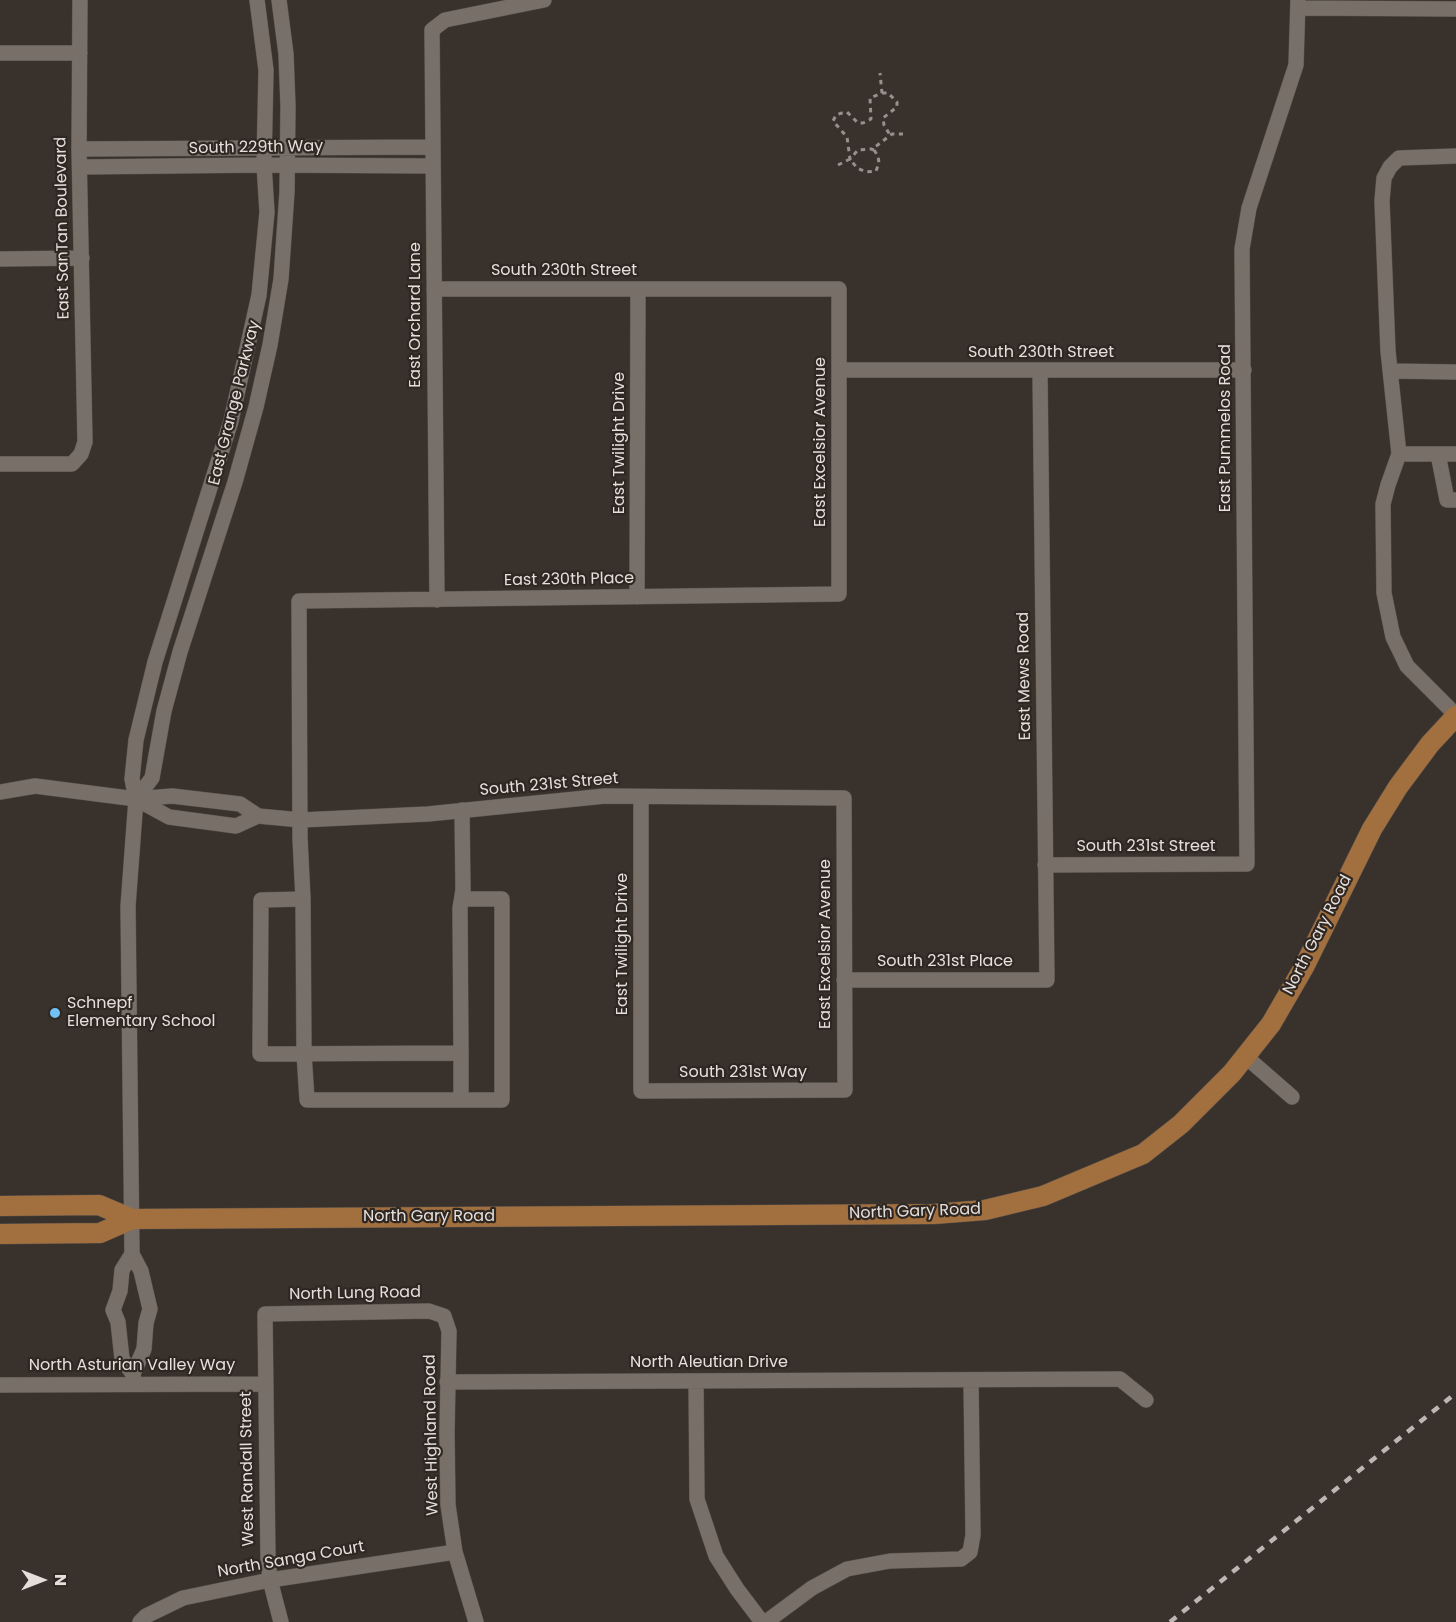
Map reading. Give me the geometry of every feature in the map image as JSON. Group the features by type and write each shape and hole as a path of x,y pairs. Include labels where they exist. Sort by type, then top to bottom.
{"main road":[{"name":"North Gary Road","path":"0,1234 100,1233 132,1219 910,1214 985,1210 1043,1196 1143,1154 1181,1124 1232,1073 1271,1024 1304,967 1372,829 1411,769 1456,716"},
{"name":"North Gary Road","path":"0,1206 99,1205 132,1219"}],"street":[{"name":"East SanTan Boulevard","path":"0,464 72,464 81,454 84,442 79,149 80,0"},
{"name":"East Grange Parkway","path":"132,1254 128,906 136,799 132,779 136,740 144,703 164,629 231,421 259,295 267,212 264,165 266,70 257,0"},
{"name":"East Grange Parkway","path":"136,799 152,777 164,711 180,652 235,482 270,345 281,279 287,198 286,54 279,0"},
{"name":"East Orchard Lane","path":"436,600 432,30 445,20 544,0"},
{"path":"1298,4 1456,9"},
{"name":"East Pummelos Road","path":"1247,864 1242,249 1249,208 1296,65 1298,4"},
{"path":"0,53 80,53"},
{"name":"South 229th Way","path":"79,149 433,147"},
{"path":"1456,156 1399,158 1384,178 1383,201 1390,371 1399,454 1383,504 1384,593 1393,637 1407,666 1456,716"},
{"name":"South 229th Way","path":"80,167 433,166"},
{"path":"0,259 82,258"},
{"name":"South 230th Street","path":"434,289 839,289"},
{"name":"East Twilight Drive","path":"637,597 638,289"},
{"name":"East Excelsior Avenue","path":"839,289 839,594"},
{"name":"South 230th Street","path":"839,370 1040,372 1244,370"},
{"path":"1390,371 1456,372"},
{"name":"East Mews Road","path":"1040,372 1047,980"},
{"path":"1399,454 1456,454"},
{"path":"1438,454 1447,500 1456,500"},
{"name":"East 230th Place","path":"301,820 299,602 839,594"},
{"name":"South 231st Street","path":"0,792 35,786 136,799 172,796 240,804 258,816 301,820 462,810 605,796 843,798"},
{"name":"East Twilight Drive","path":"640,797 640,1091"},
{"name":"East Excelsior Avenue","path":"843,798 845,1090"},
{"name":"South 231st Street","path":"136,799 169,816 236,826 258,816"},
{"path":"461,1100 460,908 464,837 462,810"},
{"path":"301,820 304,1053 307,1100 502,1100 502,899 462,899"},
{"name":"South 231st Street","path":"1045,865 1247,864"},
{"path":"303,899 261,900 260,1054 461,1053"},
{"name":"South 231st Place","path":"844,980 1047,980"},
{"path":"1245,1056 1292,1097"},
{"name":"South 231st Way","path":"640,1091 845,1090"},
{"path":"132,1254 122,1270 120,1291 113,1310 118,1322 122,1359 134,1379"},
{"path":"132,1254 141,1271 150,1309 146,1323 144,1349 134,1379"},
{"name":"North Lung Road","path":"265,1314 429,1311 444,1316"},
{"name":"West Randall Street","path":"265,1314 268,1558 270,1580 281,1622"},
{"name":"West Highland Road","path":"444,1316 449,1331 448,1505 455,1552 476,1622"},
{"path":"118,1322 124,1326 135,1327 146,1323"},
{"name":"North Asturian Valley Way","path":"0,1384 134,1379 265,1384"},
{"name":"North Aleutian Drive","path":"447,1382 1120,1379 1146,1400"},
{"path":"696,1381 696,1466 699,1508 716,1556 737,1590 764,1622 812,1588 847,1569 890,1561 961,1559 970,1552 973,1535 970,1381"},
{"name":"North Sanga Court","path":"140,1622 146,1616 183,1598 270,1580 455,1552"}],"path":[{"path":"880,73 882,93"},
{"path":"838,165 850,159 858,150 871,149 878,156 879,163 876,171 866,172 857,168 850,159 847,137 833,121 836,115 847,112 858,123 867,122 871,119 870,98 888,93 897,102 897,106 883,118 890,135"},
{"path":"874,150 890,135 903,134"}],"railway":[{"path":"1170,1622 1456,1393"}],"place":[{"name":"Schnepf Elementary School","path":"55,1013"}]}
